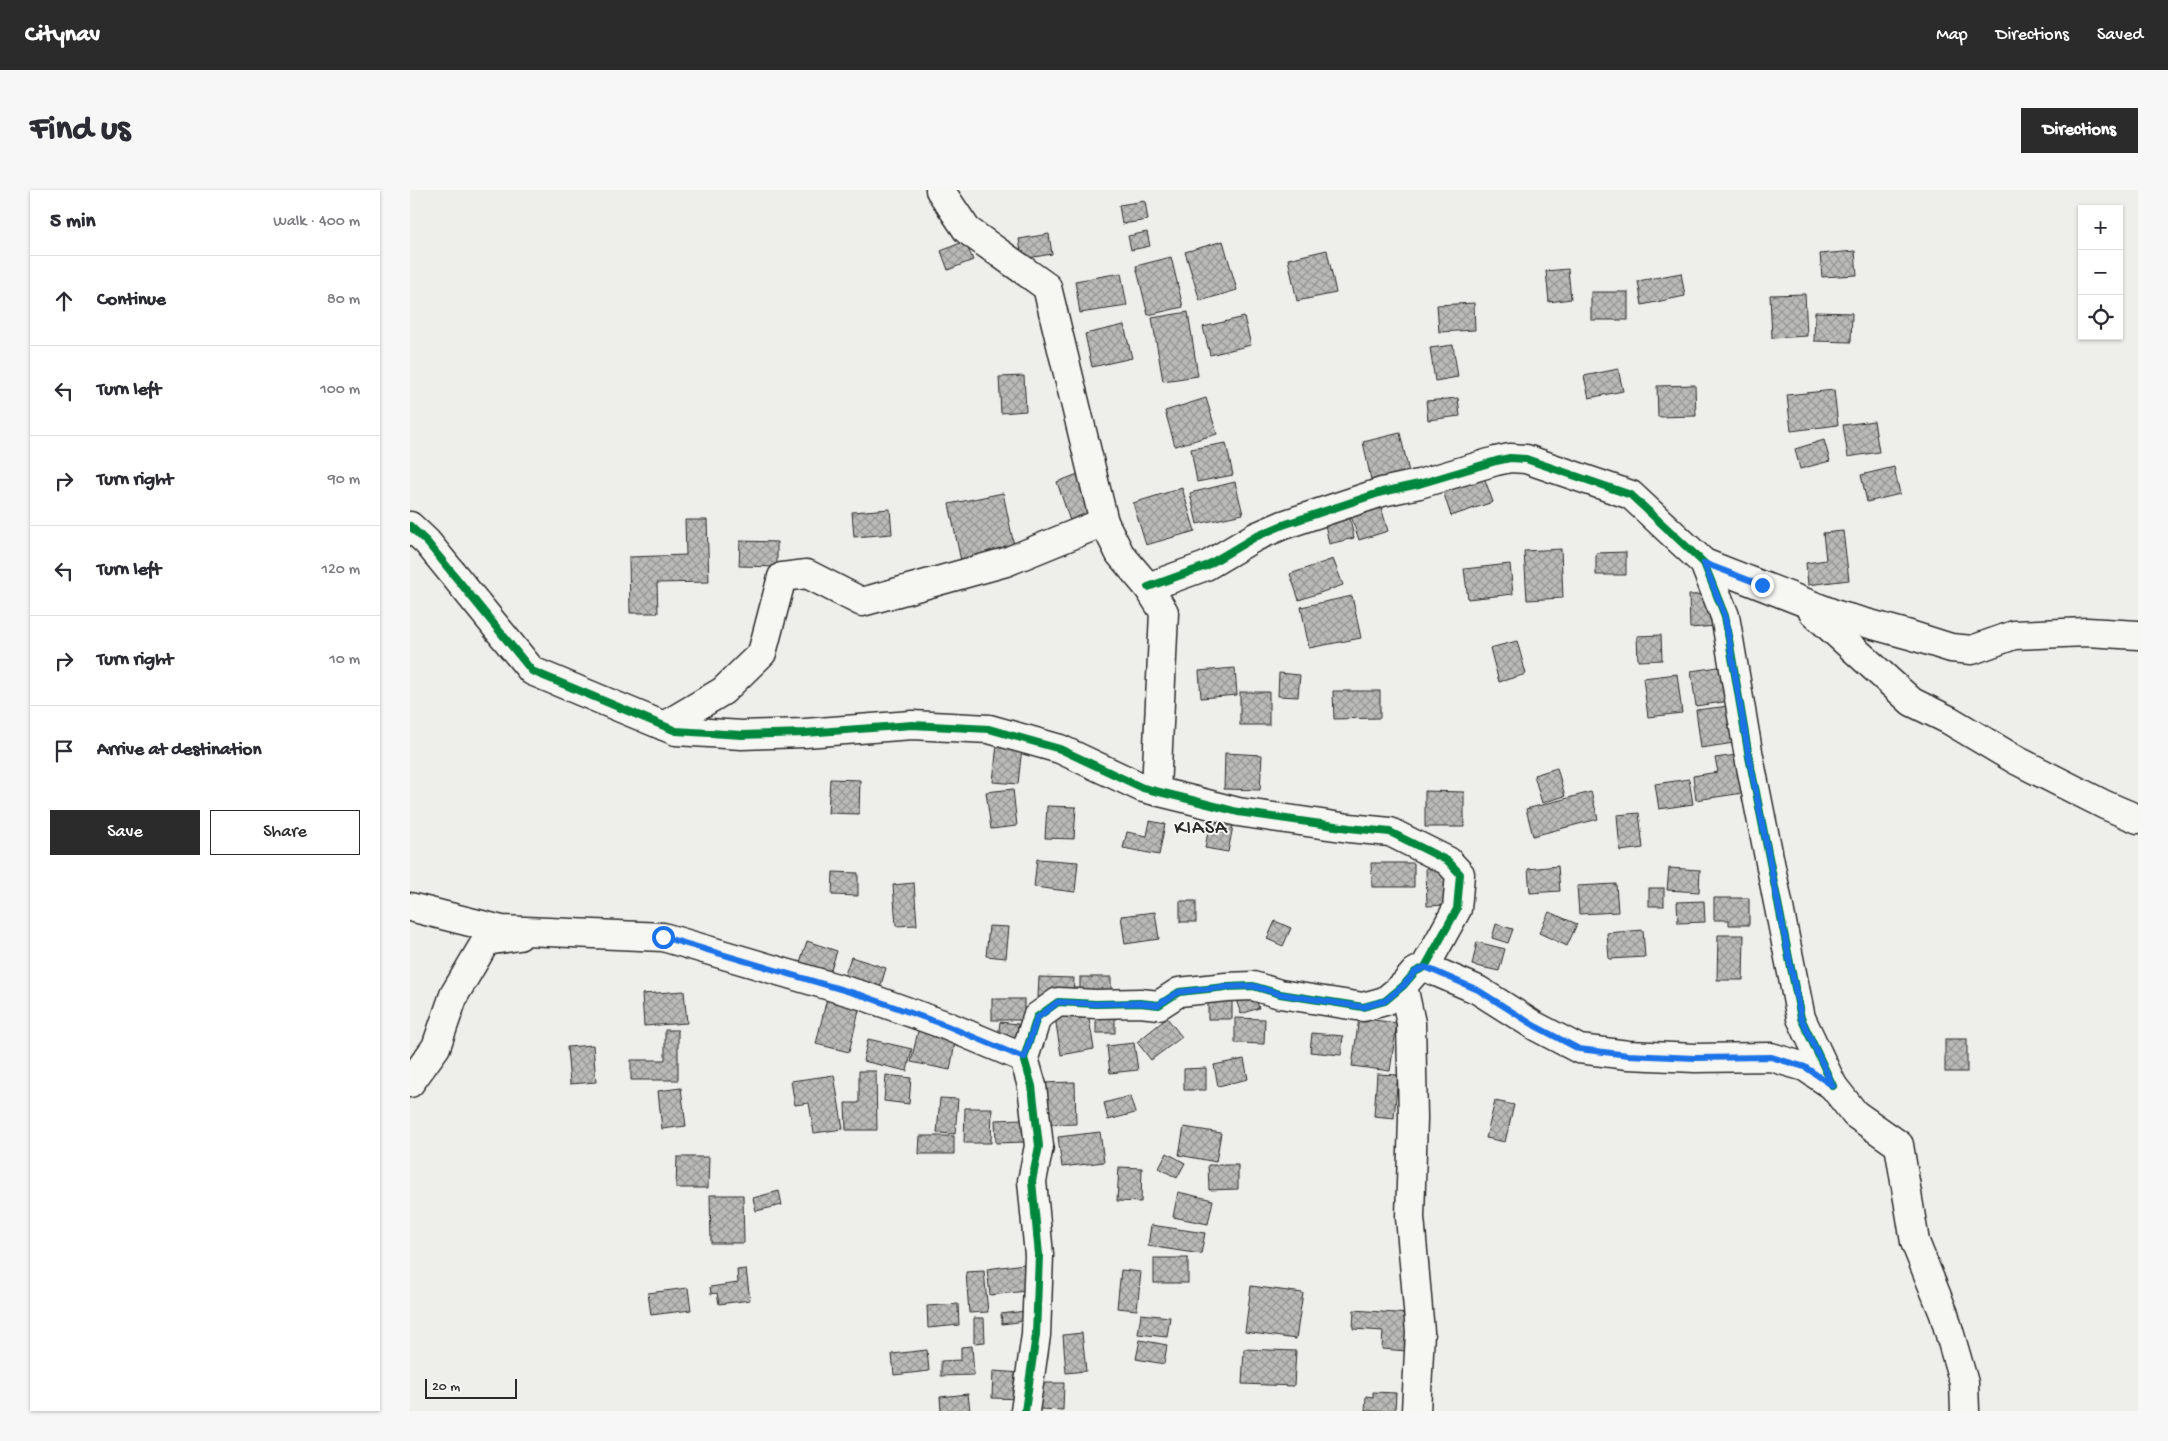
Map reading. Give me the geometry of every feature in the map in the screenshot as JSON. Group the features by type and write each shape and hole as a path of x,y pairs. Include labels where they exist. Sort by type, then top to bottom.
{"street":[{"path":"940,190 967,230 1047,287 1104,522 1120,554 1148,587 1164,612 1156,791"},
{"path":"1148,587 1206,566 1255,537 1283,525 1382,492 1419,484 1510,458 1526,459 1631,495 1704,563 1837,615 1950,648 1972,650 2014,635 2087,632 2138,634"},
{"path":"664,726 723,692 762,653 782,577 807,574 862,602 1006,562 1104,522"},
{"path":"410,526 427,542 532,671 676,731 726,736 805,733 912,725 989,729 1060,749 1143,788 1238,812 1390,832 1448,861 1460,874 1458,909 1425,967 1415,972 1403,986 1385,1001 1363,1007 1280,994 1253,986 1226,987 1179,992 1158,1005 1058,1002 1037,1018 1024,1058 1032,1086 1039,1146 1032,1181 1039,1255 1036,1335 1025,1411"},
{"path":"1704,563 1725,616 1749,757 1801,1018 1833,1086 1855,1114 1899,1145 1915,1242 1944,1314 1964,1383 1965,1411"},
{"path":"1801,600 1912,702 1948,720 2025,764 2105,805 2138,819"},
{"path":"410,907 502,930 663,937 864,996 945,1025 1024,1058"},
{"path":"410,1083 436,1047 454,996 486,941 543,933"},
{"path":"1425,967 1478,990 1535,1026 1579,1049 1628,1055 1685,1058 1771,1057 1805,1067 1833,1086"},
{"path":"1403,986 1411,1023 1413,1118 1410,1217 1420,1332 1416,1411"}],"building":[{"path":"1145,201 1148,220 1122,224 1119,205"},
{"path":"1147,232 1150,246 1131,250 1128,236"},
{"path":"1049,234 1052,254 1022,259 1019,239"},
{"path":"965,241 973,260 948,270 941,251"},
{"path":"1223,241 1237,290 1200,301 1185,252"},
{"path":"1327,250 1336,293 1297,301 1288,259"},
{"path":"1855,251 1857,275 1822,277 1820,254"},
{"path":"1171,257 1183,307 1148,315 1136,266"},
{"path":"1568,269 1571,299 1549,302 1546,271"},
{"path":"1121,273 1127,306 1080,313 1075,281"},
{"path":"1681,273 1685,296 1642,305 1638,281"},
{"path":"1591,292 1628,292 1628,320 1591,320"},
{"path":"1805,294 1807,336 1772,338 1770,295"},
{"path":"1474,303 1475,330 1439,332 1437,305"},
{"path":"1188,312 1198,376 1163,381 1152,318"},
{"path":"1815,312 1852,313 1851,342 1814,341"},
{"path":"1244,317 1251,345 1210,355 1203,327"},
{"path":"1124,325 1132,358 1092,367 1085,334"},
{"path":"1453,345 1458,377 1435,381 1430,348"},
{"path":"1618,369 1623,391 1589,398 1584,376"},
{"path":"1024,376 1026,411 1001,413 999,377"},
{"path":"1695,385 1696,416 1658,417 1657,386"},
{"path":"1834,390 1838,425 1791,431 1787,395"},
{"path":"1206,398 1217,434 1175,446 1165,411"},
{"path":"1458,398 1460,416 1428,420 1426,401"},
{"path":"1874,421 1879,452 1848,457 1843,425"},
{"path":"1400,433 1411,481 1373,489 1363,442"},
{"path":"1824,440 1830,461 1800,469 1795,449"},
{"path":"1226,443 1233,475 1197,482 1191,449"},
{"path":"1894,467 1900,494 1867,502 1861,475"},
{"path":"1078,474 1093,516 1071,524 1057,482"},
{"path":"1484,477 1493,502 1451,516 1443,491"},
{"path":"1235,482 1243,514 1197,524 1190,493"},
{"path":"1182,488 1195,531 1146,545 1133,503"},
{"path":"1003,493 1015,550 961,561 949,504"},
{"path":"1381,507 1388,531 1359,540 1351,516"},
{"path":"890,509 892,534 854,537 852,512"},
{"path":"1350,518 1354,538 1329,544 1325,524"},
{"path":"685,520 707,520 709,582 657,583 658,613 630,613 629,557 686,555"},
{"path":"1843,531 1849,580 1808,585 1806,563 1826,560 1823,533"},
{"path":"740,541 777,542 777,567 739,566"},
{"path":"1561,549 1563,598 1527,600 1524,551"},
{"path":"1626,552 1626,575 1596,575 1596,553"},
{"path":"1333,559 1343,585 1299,600 1290,574"},
{"path":"1510,564 1513,594 1468,599 1464,569"},
{"path":"1715,594 1717,626 1690,628 1689,595"},
{"path":"1352,596 1361,638 1309,648 1301,607"},
{"path":"1661,635 1662,660 1638,661 1637,636"},
{"path":"1517,641 1526,674 1499,682 1490,648"},
{"path":"1725,666 1730,701 1696,706 1691,671"},
{"path":"1235,668 1237,695 1201,698 1199,671"},
{"path":"1279,673 1300,675 1298,697 1278,696"},
{"path":"1677,674 1682,713 1648,717 1643,678"},
{"path":"1333,691 1380,691 1380,718 1334,719"},
{"path":"1240,692 1269,692 1269,725 1240,725"},
{"path":"1729,706 1734,743 1701,748 1696,710"},
{"path":"997,744 1022,747 1018,784 993,782"},
{"path":"1225,753 1262,755 1260,790 1224,789"},
{"path":"1737,755 1743,793 1696,800 1693,776 1718,772 1715,758"},
{"path":"1557,768 1565,796 1542,803 1534,775"},
{"path":"830,779 860,780 859,814 828,813"},
{"path":"1689,779 1693,804 1659,809 1655,784"},
{"path":"1013,789 1017,826 991,829 986,792"},
{"path":"1425,791 1464,792 1464,827 1425,827"},
{"path":"1591,792 1598,819 1533,836 1526,809"},
{"path":"1047,806 1076,807 1074,839 1045,838"},
{"path":"1639,813 1643,848 1620,851 1617,815"},
{"path":"1150,821 1165,824 1159,855 1123,848 1127,832 1147,836"},
{"path":"1210,821 1233,826 1228,852 1205,848"},
{"path":"1037,859 1078,862 1075,892 1034,887"},
{"path":"1371,863 1414,863 1414,887 1372,887"},
{"path":"1558,866 1560,891 1530,893 1528,869"},
{"path":"1426,868 1448,868 1448,905 1427,906"},
{"path":"1669,868 1700,870 1699,892 1667,890"},
{"path":"833,872 858,873 858,896 832,895"},
{"path":"914,883 917,925 896,926 893,885"},
{"path":"1616,884 1618,912 1579,914 1577,886"},
{"path":"1649,888 1664,888 1664,906 1649,906"},
{"path":"1714,898 1749,898 1749,925 1729,925 1729,920 1714,920"},
{"path":"1180,901 1196,901 1196,922 1180,922"},
{"path":"1704,901 1705,922 1678,923 1677,902"},
{"path":"1155,912 1159,939 1125,944 1121,916"},
{"path":"1549,912 1577,924 1567,946 1539,933"},
{"path":"1275,921 1291,928 1283,946 1267,939"},
{"path":"1496,924 1513,929 1508,943 1492,938"},
{"path":"989,926 1009,927 1006,958 986,956"},
{"path":"1643,930 1645,957 1609,959 1607,933"},
{"path":"1718,935 1744,935 1743,980 1717,980"},
{"path":"807,941 837,951 830,972 800,962"},
{"path":"1477,942 1505,949 1499,971 1472,965"},
{"path":"851,957 886,968 880,988 844,977"},
{"path":"1039,977 1074,978 1073,999 1038,997"},
{"path":"1080,977 1111,977 1111,997 1080,997"},
{"path":"1252,987 1259,1008 1241,1014 1234,994"},
{"path":"684,991 687,1023 644,1026 642,994"},
{"path":"827,998 860,1006 849,1052 816,1044"},
{"path":"992,999 1024,999 1024,1020 992,1020"},
{"path":"1208,999 1232,999 1232,1019 1208,1019"},
{"path":"1087,1006 1094,1049 1061,1055 1054,1011"},
{"path":"1096,1009 1115,1009 1115,1033 1096,1033"},
{"path":"1167,1018 1182,1037 1151,1060 1137,1042"},
{"path":"1235,1018 1265,1019 1264,1044 1235,1043"},
{"path":"1359,1018 1397,1023 1390,1071 1352,1066"},
{"path":"1000,1022 1018,1024 1016,1040 998,1038"},
{"path":"665,1030 678,1030 678,1080 631,1080 631,1060 665,1060"},
{"path":"918,1031 956,1038 950,1070 911,1062"},
{"path":"1312,1033 1343,1036 1341,1055 1310,1052"},
{"path":"868,1039 912,1049 907,1071 863,1061"},
{"path":"1945,1039 1967,1039 1967,1072 1945,1072"},
{"path":"1134,1043 1138,1070 1110,1073 1107,1046"},
{"path":"593,1045 596,1082 570,1084 567,1047"},
{"path":"1244,1059 1248,1079 1218,1086 1214,1065"},
{"path":"1206,1068 1206,1090 1184,1090 1184,1069"},
{"path":"859,1071 876,1071 877,1130 846,1130 845,1103 859,1103"},
{"path":"1377,1074 1398,1075 1394,1118 1374,1116"},
{"path":"834,1075 843,1129 814,1133 809,1103 795,1105 791,1081"},
{"path":"886,1075 911,1078 909,1104 884,1101"},
{"path":"1075,1082 1076,1124 1042,1125 1041,1083"},
{"path":"681,1088 686,1126 662,1129 658,1091"},
{"path":"1130,1096 1135,1113 1108,1120 1104,1103"},
{"path":"940,1098 958,1099 955,1134 937,1133"},
{"path":"1495,1101 1514,1105 1505,1142 1486,1138"},
{"path":"965,1108 992,1108 991,1143 964,1143"},
{"path":"1023,1119 1024,1142 996,1143 995,1120"},
{"path":"1184,1127 1221,1133 1216,1162 1179,1155"},
{"path":"1100,1132 1104,1162 1062,1167 1058,1137"},
{"path":"920,1136 954,1136 954,1154 919,1154"},
{"path":"1167,1153 1185,1163 1177,1178 1159,1168"},
{"path":"677,1157 709,1157 708,1188 676,1188"},
{"path":"1208,1165 1238,1165 1238,1189 1209,1190"},
{"path":"1119,1167 1142,1168 1141,1202 1117,1201"},
{"path":"779,1191 782,1205 756,1211 753,1198"},
{"path":"1178,1192 1213,1200 1208,1224 1173,1217"},
{"path":"710,1195 743,1195 744,1243 711,1243"},
{"path":"1151,1225 1205,1233 1201,1254 1148,1246"},
{"path":"1154,1258 1188,1258 1188,1283 1154,1283"},
{"path":"1024,1264 1027,1291 990,1295 987,1269"},
{"path":"746,1269 750,1300 719,1304 717,1293 711,1294 710,1287 738,1283 737,1270"},
{"path":"1121,1270 1141,1272 1137,1310 1117,1308"},
{"path":"984,1271 988,1312 969,1313 966,1272"},
{"path":"1251,1286 1303,1293 1296,1339 1245,1332"},
{"path":"688,1288 691,1310 651,1315 648,1293"},
{"path":"958,1304 959,1325 928,1328 927,1306"},
{"path":"1354,1310 1410,1314 1407,1351 1382,1349 1383,1331 1353,1329"},
{"path":"1025,1311 1026,1321 1002,1324 1001,1314"},
{"path":"1141,1314 1170,1317 1167,1337 1138,1334"},
{"path":"974,1318 984,1318 985,1342 974,1343"},
{"path":"1082,1333 1086,1371 1066,1373 1063,1335"},
{"path":"1140,1340 1167,1345 1164,1364 1136,1359"},
{"path":"972,1346 974,1375 941,1376 941,1361 961,1360 961,1347"},
{"path":"1244,1349 1296,1351 1294,1386 1242,1384"},
{"path":"927,1350 929,1371 894,1375 892,1354"},
{"path":"993,1371 1022,1373 1020,1399 992,1398"},
{"path":"1038,1383 1064,1383 1063,1410 1038,1409"},
{"path":"1373,1392 1396,1393 1395,1411 1365,1411 1366,1396 1373,1397"},
{"path":"968,1394 970,1411 941,1411 940,1397"}],"cycle path":[{"path":"1148,587 1206,566 1255,537 1283,525 1382,492 1419,484 1510,458 1526,459 1631,495 1704,563 1725,616 1749,757 1801,1018 1833,1086"},
{"path":"410,526 427,542 532,671 676,731 742,735 805,733 912,725 989,729 1060,749 1143,788 1238,812 1390,832 1448,861 1460,874 1457,909 1425,967 1415,972 1403,986 1385,1001 1363,1007 1280,994 1253,986 1226,987 1179,992 1159,1005 1058,1002 1037,1017 1024,1058 1032,1086 1039,1146 1032,1181 1039,1255 1036,1335 1025,1411"}],"district":[{"name":"KIASA","path":"1201,829"}],"route":[{"path":"663,937 864,996 945,1025 1024,1058 1037,1018 1058,1002 1158,1005 1179,992 1253,986 1280,994 1363,1007 1385,1001 1403,986 1415,972 1425,967 1478,990 1535,1026 1579,1049 1628,1055 1695,1058 1771,1057 1805,1067 1833,1086 1801,1018 1749,757 1725,616 1704,563 1762,585"}]}
